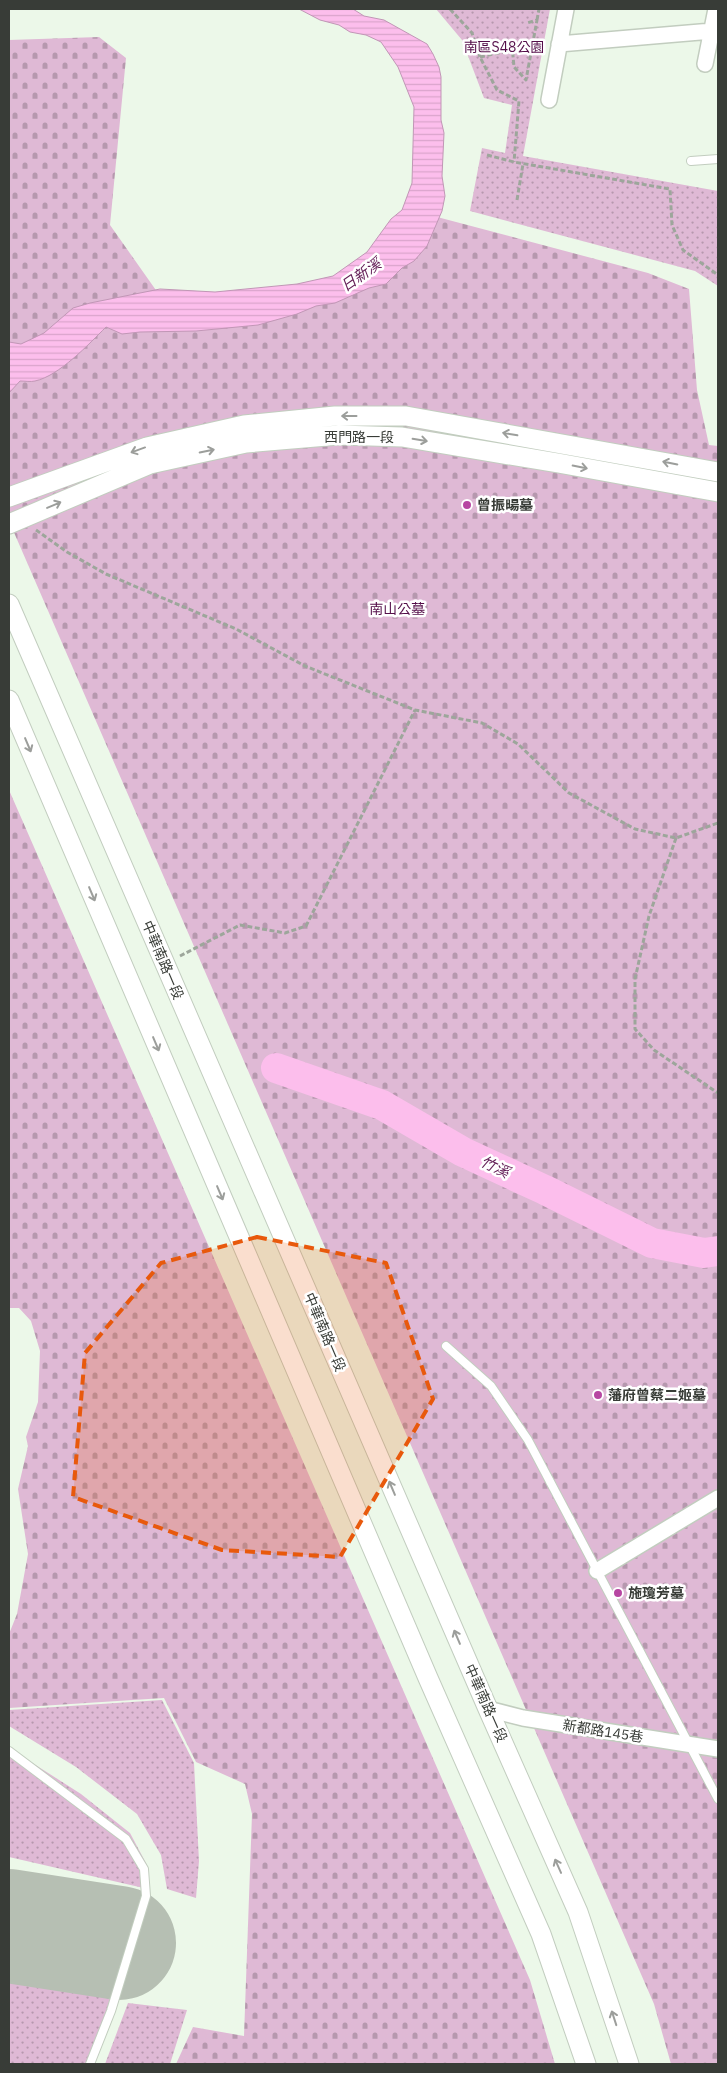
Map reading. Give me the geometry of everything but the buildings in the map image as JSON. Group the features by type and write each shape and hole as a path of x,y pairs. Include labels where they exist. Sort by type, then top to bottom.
{"street":[{"path":"549,100 566,9"},
{"path":"705,64 715,32 716,9"},
{"path":"559,44 715,32"},
{"name":"西門路一段","path":"9,497 147,447 244,425 335,416 406,416 718,472"},
{"name":"西門路一段","path":"9,524 150,464 246,442 339,435 402,437 558,462 718,492"},
{"name":"中華南路一段","path":"9,604 488,1709 578,1912 629,2064"},
{"path":"9,700 424,1668 541,1934 586,2064"},
{"path":"597,1571 718,1498"},
{"name":"新都路145巷","path":"488,1709 524,1718 718,1749"}],"lane":[{"path":"691,161 718,159"},
{"path":"446,1346 491,1386 528,1440 718,1799"},
{"path":"9,1751 126,1840 144,1869 146,1896 111,2011 90,2064"}],"path":[{"path":"450,9 472,34 480,57 497,90 519,101 514,162"},
{"path":"512,45 514,67 526,80 539,9"},
{"path":"527,23 537,20"},
{"path":"480,57 512,50"},
{"path":"487,155 523,164 670,189 672,225 683,250 718,275"},
{"path":"517,200 523,164"},
{"path":"35,529 67,552 106,574 236,629 305,666 415,710 482,723 518,744 569,793 635,829 676,838 718,823"},
{"path":"165,964 240,925 285,933 306,926 415,710"},
{"path":"676,838 649,916 634,979 635,1028 654,1050 718,1092"}],"highlighted area":[{"path":"257,1237 386,1263 433,1399 340,1557 222,1550 73,1497 85,1353 161,1263"}],"green space":[{"name":"南區S48公園","path":"436,9 550,9 523,156 718,191 718,286 695,271 470,211 482,148 505,153 512,105 484,98 462,40"},
{"name":"南山公墓","path":"99,37 126,58 110,225 165,303 337,292 422,213 648,273 689,289 697,390 709,445 718,446 718,2064 671,2064 654,2004 9,521 9,40"},
{"path":"9,790 530,1980 555,2064 176,2064 193,2027 244,2036 252,1814 245,1784 196,1762 164,1698 9,1708 9,1634 17,1614 28,1554 18,1489 28,1446 26,1437 38,1402 40,1351 31,1321 19,1308 9,1308"},
{"path":"162,1700 194,1763 199,1861 196,1898 167,1889 161,1855 137,1814 76,1767 9,1726 9,1710"},
{"path":"9,1748 81,1794 130,1833 147,1865 148,1889 9,1857"},
{"path":"9,1982 113,1997 88,2064 9,2064"},
{"path":"128,2003 187,2010 170,2064 105,2064"}],"water":[{"name":"日新溪","path":"299,9 353,9 364,16 384,20 427,44 433,54 441,77 441,120 444,133 442,176 445,196 442,211 427,246 414,261 402,268 386,284 369,288 335,303 316,306 297,314 258,325 196,331 122,334 106,327 54,373 35,381 20,381 9,393 9,342 21,344 44,333 73,308 160,289 215,292 297,284 333,276 367,252 391,219 402,210 412,183 414,107 398,67 381,42 366,35 350,32 339,25 320,20"}],"waterway":[{"name":"竹溪","path":"276,1068 382,1105 463,1152 652,1243 704,1253 718,1251"}],"runway":[{"path":"9,1926 119,1943"}],"place":[{"name":"曾振暘墓","path":"467,505"},
{"name":"藩府曾蔡二姬墓","path":"598,1395"},
{"name":"施瓊芳墓","path":"618,1593"}]}
